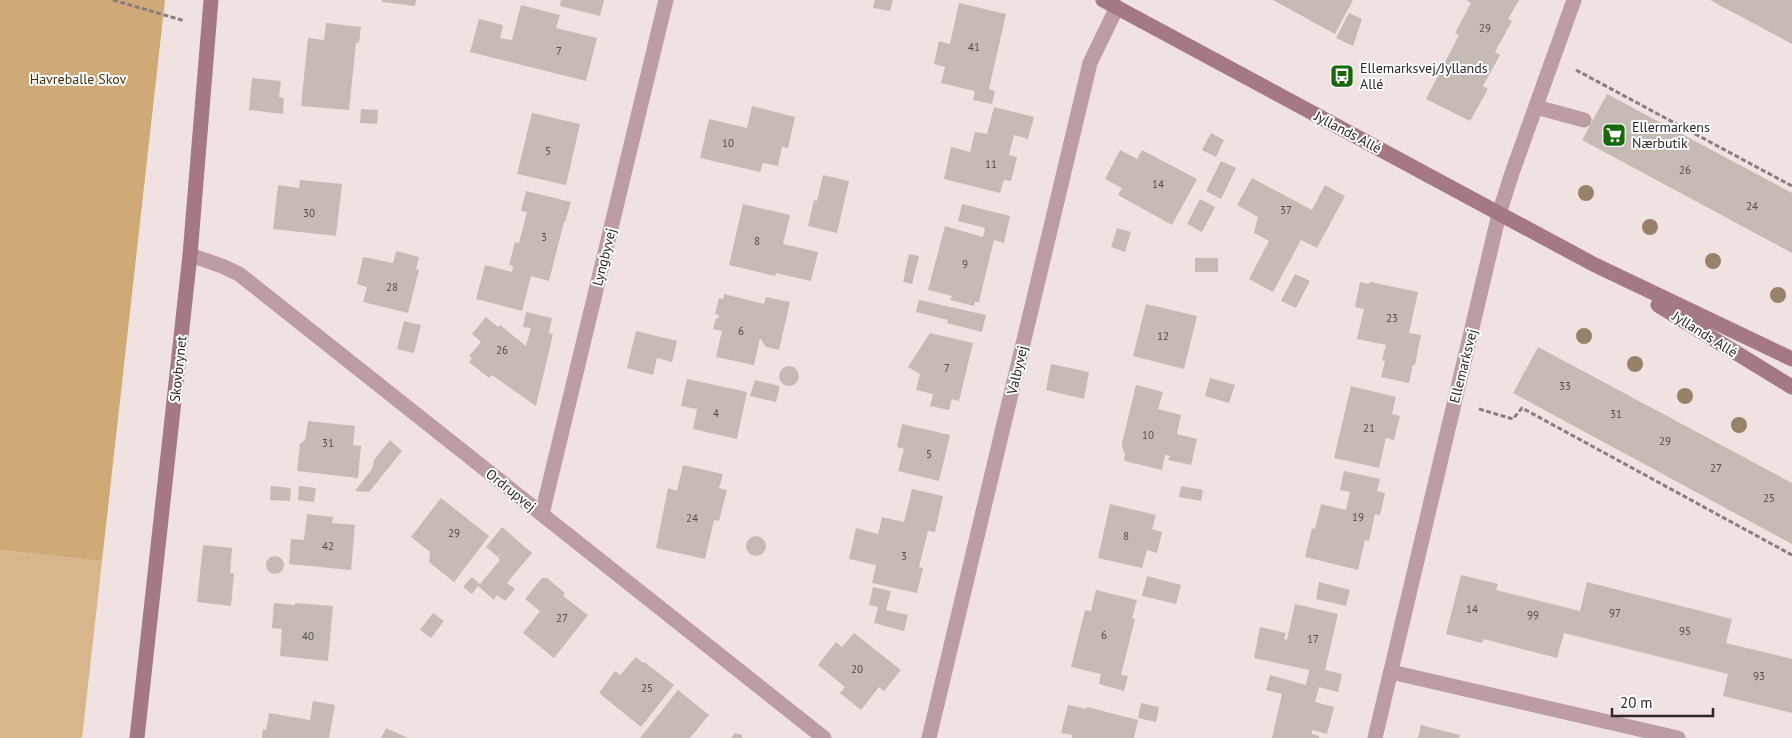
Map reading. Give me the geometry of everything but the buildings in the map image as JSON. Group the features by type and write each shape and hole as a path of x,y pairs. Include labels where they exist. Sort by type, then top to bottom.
{"street":[{"name":"Skovbrynet","path":"137,738 190,255 211,0"},
{"name":"Lyngbyvej","path":"542,514 666,0"},
{"name":"Jyllands Allé","path":"1103,0 1593,264 1792,359"},
{"name":"Ellemarksvej","path":"1375,738 1499,214 1574,0"},
{"name":"Valbyvej","path":"929,738 1090,63 1117,7"},
{"path":"1536,107 1584,120"},
{"name":"Ordrupvej","path":"190,255 239,274 824,738"},
{"name":"Jyllands Allé","path":"1593,264 1792,387"},
{"path":"1391,672 1678,738"}],"path":[{"path":"113,0 208,28"},
{"path":"1553,58 1792,186"},
{"path":"1455,402 1513,419 1522,408 1792,555"}],"shaded area":[{"path":"0,550 102,561 82,738 0,738"}],"green space":[{"name":"Havreballe Skov","path":"0,0 165,0 102,561 0,550"}],"place":[{"name":"Ellemarksvej/Jyllands Allé","path":"1342,76"},
{"name":"Ellermarkens Nærbutik","path":"1614,135"}]}
